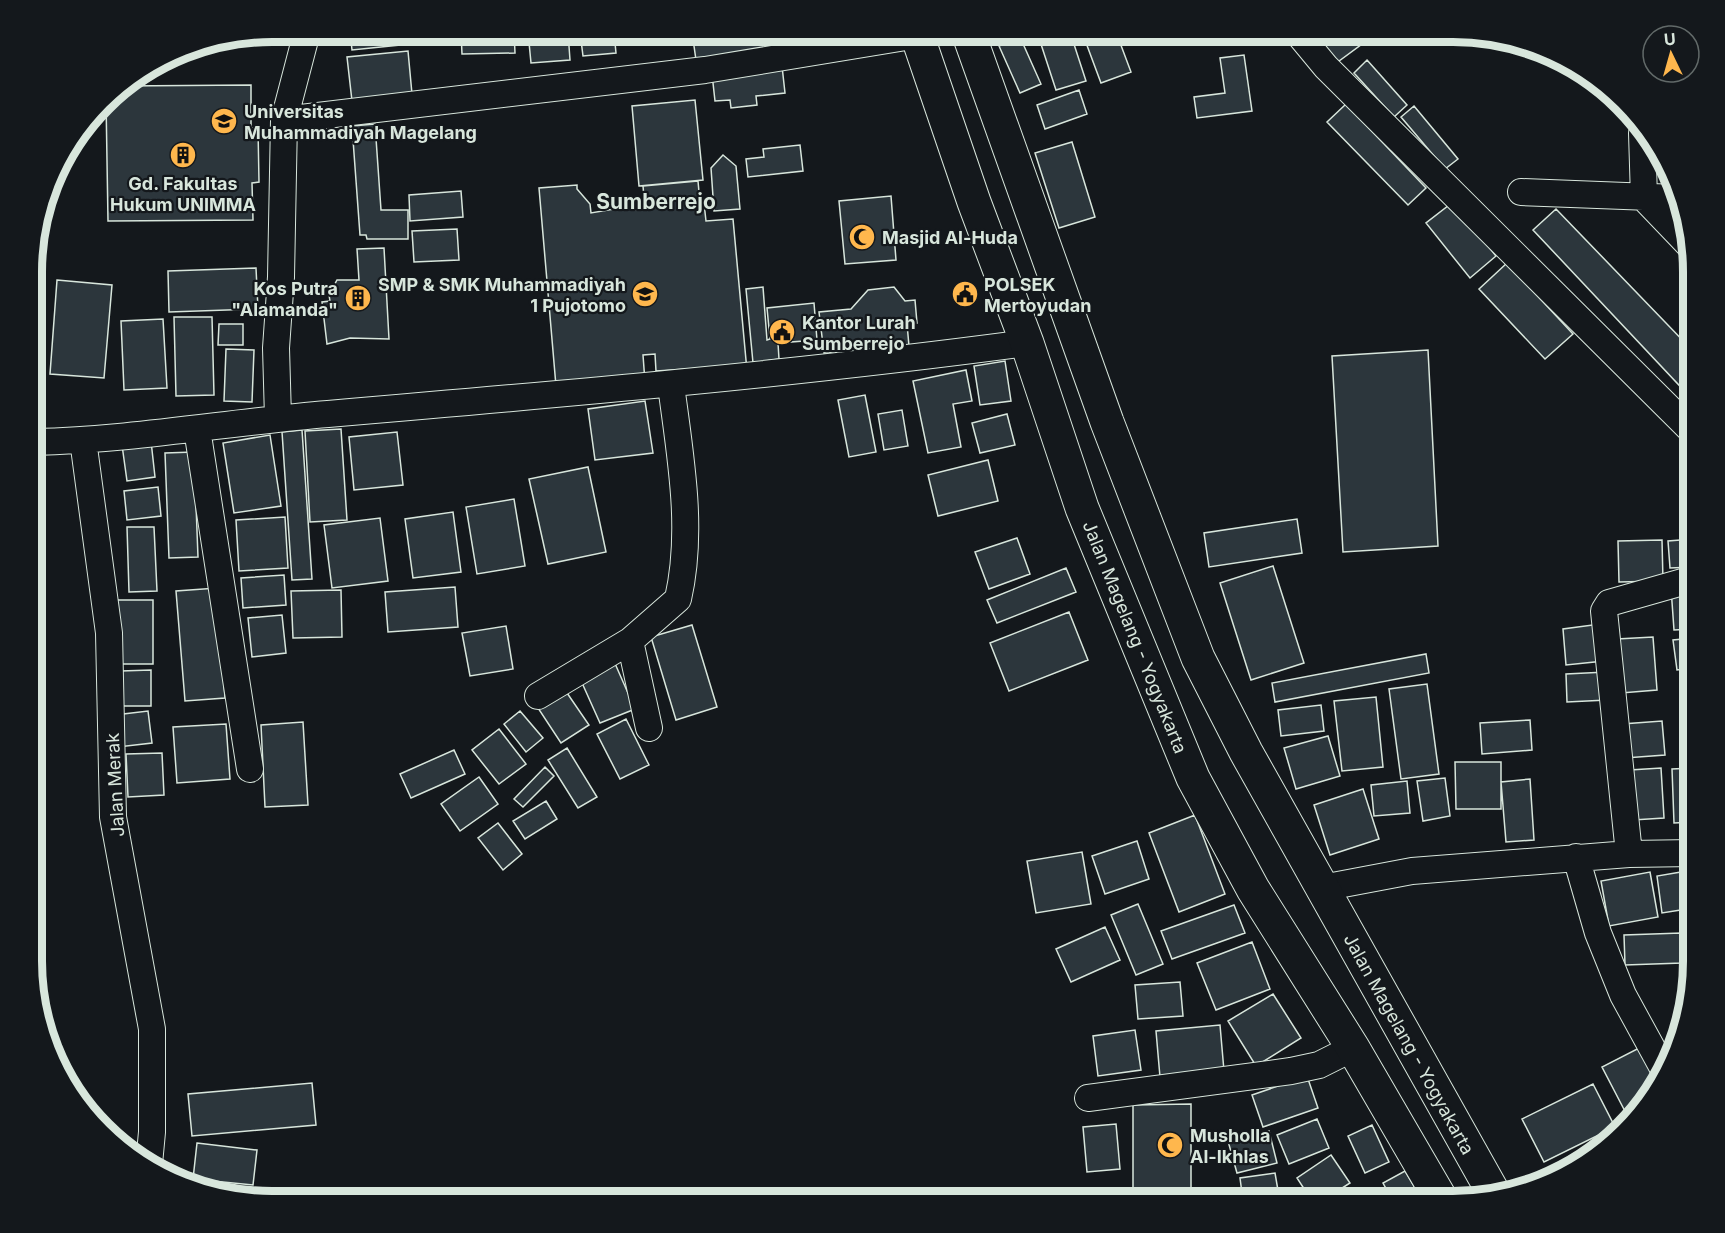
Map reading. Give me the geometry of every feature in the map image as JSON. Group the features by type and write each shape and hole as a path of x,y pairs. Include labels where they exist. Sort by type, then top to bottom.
{"highway":[{"name":"Jalan Magelang - Yogyakarta","path":"920,42 974,202 1027,343 1082,508 1193,778 1253,889 1353,1048 1436,1191"},
{"name":"Jalan Magelang - Yogyakarta","path":"972,42 1107,422 1198,658 1322,888 1491,1188"},
{"path":"974,202 1026,195"}],"street":[{"path":"278,418 276,348 281,277 284,120 304,42"},
{"path":"284,120 705,70 865,42"},
{"path":"1305,42 1335,75 1683,422"},
{"path":"1642,141 1644,198 1680,236"},
{"path":"1521,192 1671,198"},
{"path":"42,442 197,429 278,418 671,385 868,364 1027,343"},
{"path":"538,696 630,640 670,609 678,599 681,590 685,543 683,485 671,385"},
{"path":"197,429 250,769"},
{"name":"Jalan Merak","path":"83,440 109,633 113,817 152,1029 150,1156"},
{"path":"1629,854 1604,611 1609,603 1683,582"},
{"path":"630,640 649,728"},
{"path":"1322,888 1412,871 1629,854 1683,853"},
{"path":"1576,858 1598,933 1623,994 1660,1062"},
{"path":"1088,1098 1291,1071 1319,1065 1353,1048"}],"building":[{"path":"351,42 400,42 400,45 352,50"},
{"path":"461,42 514,42 515,53 462,54"},
{"path":"529,42 569,42 570,60 531,63"},
{"path":"581,42 615,42 616,53 583,56"},
{"path":"693,42 828,42 828,45 697,67"},
{"path":"1008,42 1022,42 1041,84 1020,93 999,46"},
{"path":"1040,42 1073,42 1086,81 1056,90"},
{"path":"1086,42 1120,42 1131,72 1101,83"},
{"path":"1318,42 1360,42 1362,44 1335,64"},
{"path":"408,51 412,94 352,101 347,57"},
{"path":"1244,55 1252,111 1197,118 1194,97 1225,93 1220,58"},
{"path":"1367,60 1407,105 1394,117 1354,73"},
{"path":"782,66 785,93 756,96 757,105 731,108 730,100 715,101 712,74"},
{"name":"Gd. Fakultas Hukum UNIMMA","path":"251,85 251,128 258,128 259,182 252,183 253,220 108,221 106,112 137,86"},
{"path":"1079,90 1087,114 1045,129 1037,105"},
{"path":"695,100 703,180 639,186 632,106"},
{"path":"1346,104 1426,188 1408,205 1327,122"},
{"path":"1414,106 1458,159 1445,169 1401,117"},
{"path":"375,124 381,210 408,210 408,239 367,239 366,235 360,235 352,126"},
{"path":"1072,142 1095,217 1059,228 1035,153"},
{"path":"800,145 803,171 748,177 746,159 764,157 763,149"},
{"path":"723,155 736,166 740,209 714,211 711,168"},
{"name":"SMP & SMK Muhammadiyah 1 Pujotomo","path":"698,181 700,203 704,203 706,221 733,219 747,371 703,368 656,371 655,354 643,355 645,382 556,386 539,188 577,185 577,189 590,204 591,213 632,206 632,210 645,209 643,186"},
{"path":"461,191 463,217 410,221 409,195"},
{"path":"891,196 896,260 845,264 839,201"},
{"path":"1453,202 1496,256 1470,278 1426,223"},
{"path":"1556,209 1683,341 1683,389 1533,230"},
{"path":"457,229 459,260 414,262 412,231"},
{"name":"Kos Putra \"Alamanda\"","path":"384,248 389,339 350,338 327,344 322,302 330,301 329,295 337,280 359,280 357,249"},
{"path":"1507,263 1573,334 1545,359 1479,289"},
{"path":"256,268 258,309 169,312 168,271"},
{"path":"57,280 112,285 104,378 50,374"},
{"path":"763,287 767,340 770,339 767,308 814,303 817,340 778,343 779,359 753,363 746,289"},
{"path":"894,287 905,301 915,300 917,323 907,324 909,346 863,352 824,353 819,312 851,309 868,290"},
{"path":"174,317 212,317 214,395 176,396"},
{"path":"163,319 167,388 124,390 121,321"},
{"path":"219,324 243,324 243,345 218,345"},
{"path":"226,349 254,350 252,402 224,401"},
{"path":"1428,350 1438,546 1343,552 1332,356"},
{"path":"1005,361 1011,401 980,405 974,366"},
{"path":"966,370 972,401 953,404 961,447 928,453 913,381"},
{"path":"865,395 876,452 849,457 838,400"},
{"path":"645,401 653,453 595,460 588,409"},
{"path":"902,410 908,446 884,450 878,414"},
{"path":"1007,414 1015,445 980,453 972,423"},
{"path":"341,429 347,520 310,522 305,431"},
{"path":"302,430 312,579 292,580 282,432"},
{"path":"397,432 403,485 354,490 349,437"},
{"path":"270,435 281,506 234,513 223,443"},
{"path":"151,441 155,477 127,481 122,445"},
{"path":"194,452 198,557 169,558 165,453"},
{"path":"988,460 998,501 938,516 928,475"},
{"path":"588,467 606,552 548,564 529,479"},
{"path":"158,487 161,516 127,520 124,491"},
{"path":"514,499 525,566 477,574 466,507"},
{"path":"453,512 461,572 413,578 405,519"},
{"path":"285,517 288,568 239,571 236,520"},
{"path":"380,518 388,581 332,588 324,525"},
{"path":"1297,519 1302,553 1209,567 1204,533"},
{"path":"127,527 154,527 157,591 129,592"},
{"path":"1017,538 1030,574 989,589 975,552"},
{"path":"1662,540 1663,581 1619,582 1618,541"},
{"path":"1683,540 1683,567 1670,568 1668,541"},
{"path":"1273,566 1304,663 1251,680 1220,583"},
{"path":"1066,568 1076,592 997,623 987,600"},
{"path":"284,575 286,605 243,608 241,578"},
{"path":"455,587 458,627 388,632 385,592"},
{"path":"1683,587 1683,630 1674,630 1671,588"},
{"path":"217,588 225,698 185,701 176,591"},
{"path":"341,590 342,637 293,638 291,591"},
{"path":"115,600 153,600 153,664 114,664"},
{"path":"1069,612 1088,660 1009,691 990,643"},
{"path":"282,615 286,653 252,657 248,618"},
{"path":"1600,624 1604,661 1566,665 1563,629"},
{"path":"692,625 717,707 676,720 651,637"},
{"path":"506,626 513,669 470,676 462,633"},
{"path":"1653,637 1657,690 1621,693 1617,639"},
{"path":"1683,639 1683,669 1677,670 1673,640"},
{"path":"1426,654 1429,673 1275,702 1272,683"},
{"path":"613,659 635,709 600,723 578,674"},
{"path":"151,670 151,706 121,706 121,671"},
{"path":"1606,672 1607,700 1567,702 1566,674"},
{"path":"1427,684 1439,774 1401,779 1389,689"},
{"path":"565,690 589,725 561,743 538,708"},
{"path":"1376,697 1383,767 1342,771 1334,701"},
{"path":"1321,705 1324,731 1281,736 1278,710"},
{"path":"148,711 152,743 118,747 115,715"},
{"path":"520,711 543,738 526,752 504,724"},
{"path":"626,719 649,765 620,779 597,734"},
{"path":"1530,720 1532,750 1482,754 1480,723"},
{"path":"1662,721 1665,755 1625,758 1622,724"},
{"path":"303,722 308,805 265,807 261,725"},
{"path":"226,724 230,779 177,783 173,727"},
{"path":"499,729 526,764 499,784 472,750"},
{"path":"1328,736 1340,776 1296,789 1284,748"},
{"path":"567,748 597,797 578,808 548,760"},
{"path":"454,750 465,774 411,798 400,774"},
{"path":"162,753 164,795 128,797 126,754"},
{"path":"1455,762 1501,762 1501,809 1456,809"},
{"path":"545,767 554,776 523,807 514,799"},
{"path":"1661,768 1664,818 1633,820 1630,770"},
{"path":"1683,768 1683,823 1674,823 1672,769"},
{"path":"479,777 498,804 460,831 441,804"},
{"path":"1445,778 1450,816 1423,821 1417,781"},
{"path":"1530,779 1534,840 1506,842 1501,782"},
{"path":"1407,781 1410,813 1374,816 1371,785"},
{"path":"1363,789 1379,839 1330,855 1314,805"},
{"path":"546,801 557,819 525,839 513,821"},
{"path":"1195,815 1225,894 1179,912 1149,833"},
{"path":"498,823 522,854 503,870 478,838"},
{"path":"1137,841 1149,879 1105,894 1092,856"},
{"path":"1082,852 1091,904 1036,913 1027,861"},
{"path":"1650,872 1658,917 1609,926 1601,881"},
{"path":"1683,872 1683,910 1662,913 1657,876"},
{"path":"1138,904 1163,964 1136,975 1111,915"},
{"path":"1234,905 1245,933 1172,959 1161,931"},
{"path":"1105,927 1120,960 1071,982 1056,949"},
{"path":"1681,933 1682,963 1625,965 1624,935"},
{"path":"1252,942 1270,989 1216,1010 1197,963"},
{"path":"1180,982 1183,1016 1138,1019 1135,985"},
{"path":"1273,994 1301,1038 1256,1066 1228,1021"},
{"path":"1220,1025 1224,1071 1160,1077 1156,1031"},
{"path":"1135,1030 1141,1070 1098,1076 1093,1036"},
{"path":"1643,1046 1655,1070 1626,1113 1602,1067"},
{"path":"1307,1076 1318,1108 1263,1127 1252,1095"},
{"path":"312,1083 316,1125 192,1136 188,1094"},
{"path":"1593,1084 1614,1126 1544,1162 1522,1119"},
{"path":"1191,1104 1191,1191 1133,1191 1133,1105"},
{"path":"1317,1119 1329,1148 1289,1164 1277,1135"},
{"path":"1116,1124 1120,1169 1087,1172 1083,1127"},
{"path":"1372,1125 1389,1162 1365,1173 1348,1136"},
{"path":"1269,1131 1277,1163 1237,1173 1228,1141"},
{"path":"197,1143 257,1150 253,1185 193,1177"},
{"path":"1331,1155 1350,1183 1338,1191 1305,1191 1297,1178"},
{"path":"1405,1171 1417,1191 1387,1191 1383,1183"},
{"path":"1275,1173 1278,1191 1242,1191 1240,1178"}],"place":[{"name":"Universitas Muhammadiyah Magelang","path":"224,121"},
{"name":"Gd. Fakultas Hukum UNIMMA","path":"183,155"},
{"name":"Masjid Al-Huda","path":"862,237"},
{"name":"SMP & SMK Muhammadiyah 1 Pujotomo","path":"645,294"},
{"name":"POLSEK Mertoyudan","path":"965,294"},
{"name":"Kos Putra \"Alamanda\"","path":"358,298"},
{"name":"Kantor Lurah Sumberrejo","path":"782,332"},
{"name":"Musholla Al-Ikhlas","path":"1170,1145"}],"district":[{"name":"Sumberrejo","path":"656,201"}]}
